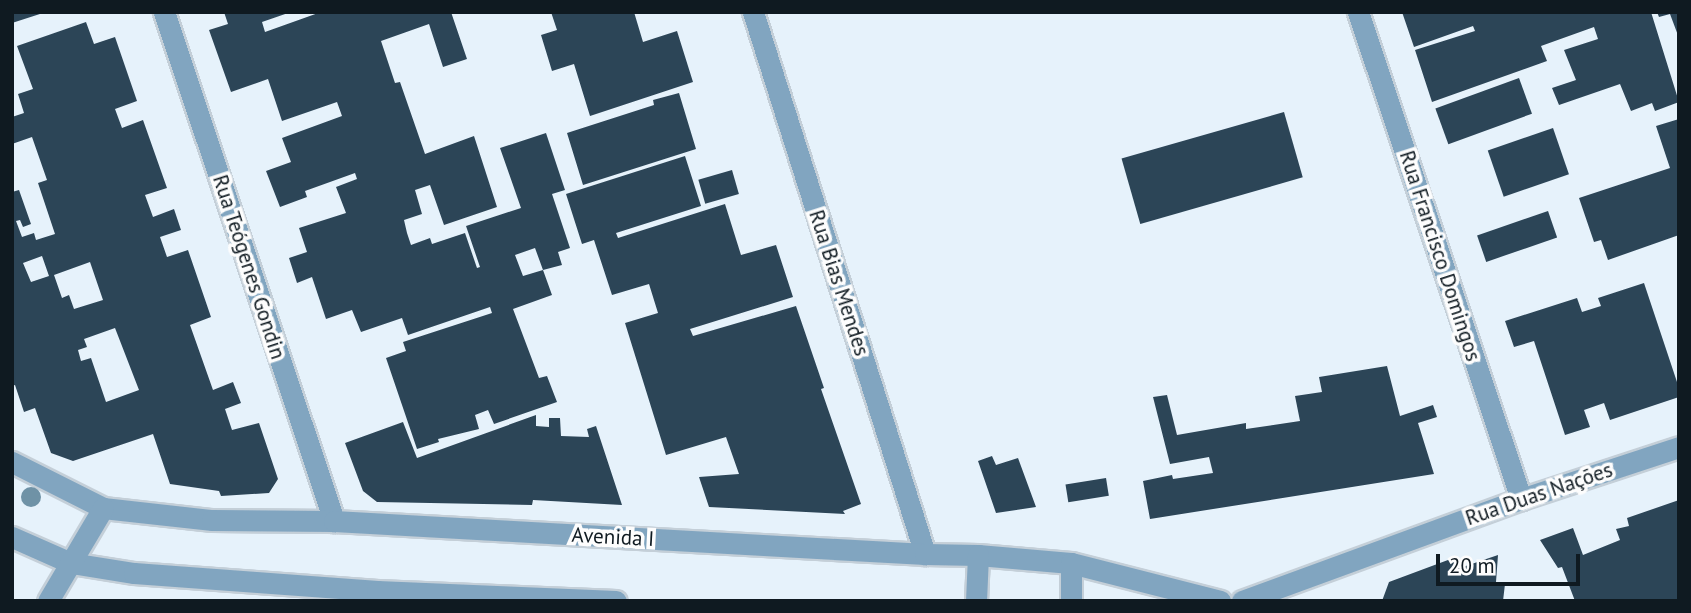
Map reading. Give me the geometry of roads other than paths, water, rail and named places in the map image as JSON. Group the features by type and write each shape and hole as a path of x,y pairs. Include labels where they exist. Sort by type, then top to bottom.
{"street":[{"name":"Rua Teógenes Gondin","path":"164,12 334,522"},
{"name":"Rua Bias Mendes","path":"753,12 925,554"},
{"name":"Rua Francisco Domingos","path":"1359,12 1521,499"},
{"name":"Rua Duas Nações","path":"1242,601 1521,499 1679,447"},
{"name":"Avenida I","path":"12,462 103,508 212,520 334,522 978,555 1071,563 1220,601"},
{"path":"48,601 103,508"},
{"path":"12,537 71,563 134,573 237,582 615,601"},
{"path":"976,601 978,555"},
{"path":"1071,563 1071,601"}]}
